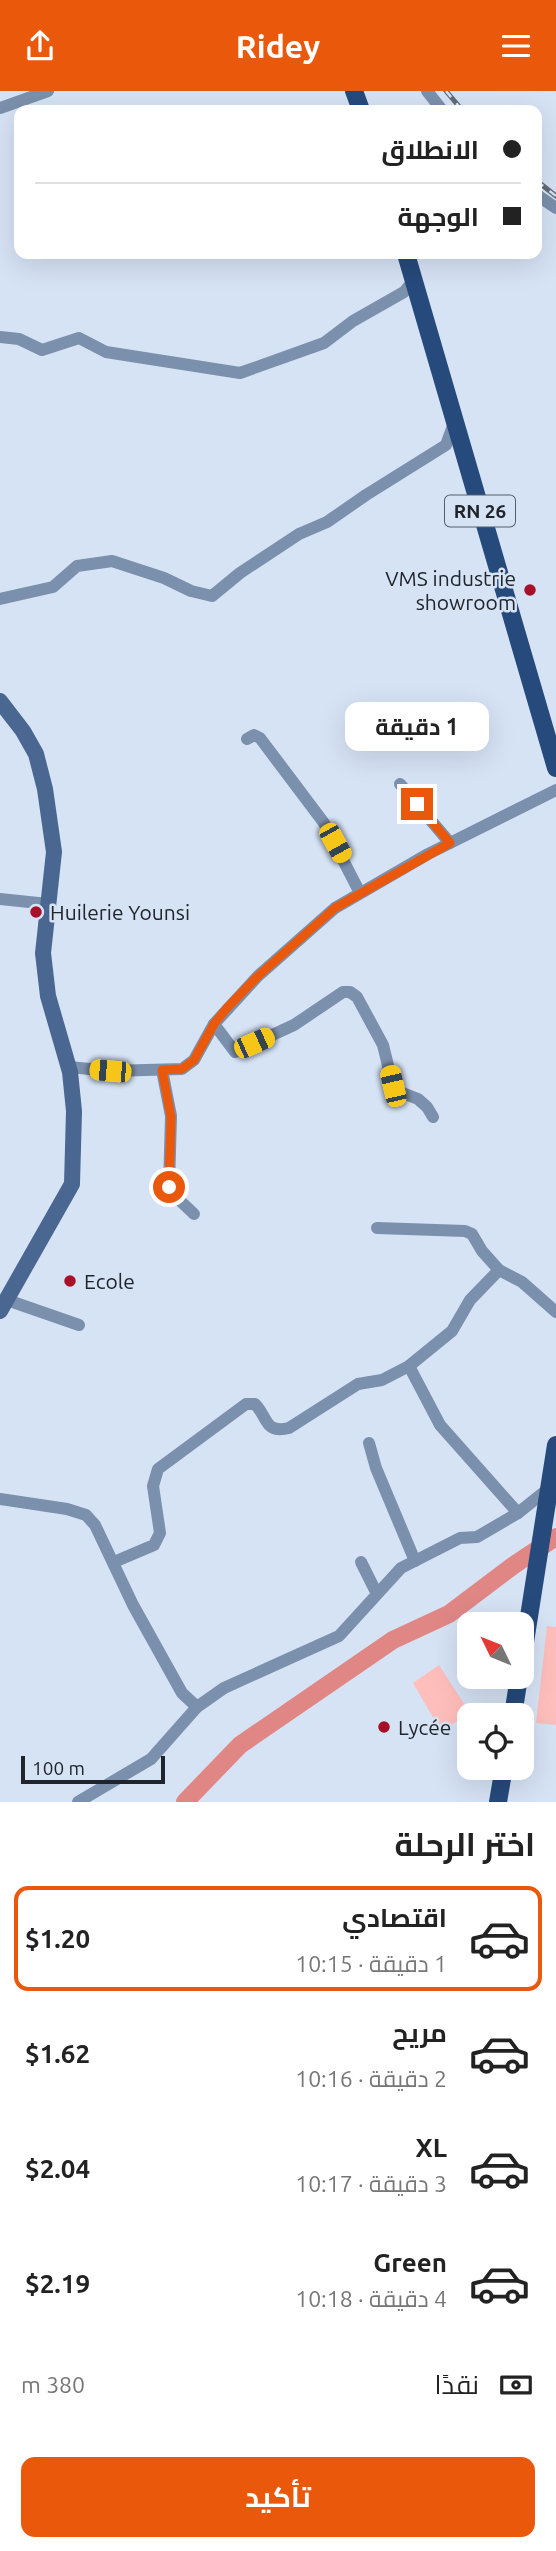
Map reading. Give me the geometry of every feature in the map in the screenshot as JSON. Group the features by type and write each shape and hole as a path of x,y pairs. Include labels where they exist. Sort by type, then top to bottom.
{"main road":[{"name":"RN 26","path":"408,259 556,768"},
{"path":"529,1612 542,1530 552,1489 556,1445"},
{"path":"498,1802 502,1780"}],"street":[{"path":"0,108 48,91"},
{"path":"427,91 438,105"},
{"path":"0,337 19,339 42,350 79,338 106,352 240,373 324,343 353,321 404,292 414,280"},
{"path":"0,599 53,587 77,566 112,561 164,578 191,591 212,596 240,573 299,534 327,522 446,445 454,423"},
{"path":"0,701 23,731 36,754 46,789 54,852 43,953 48,996 69,1067 74,1111 72,1185 3,1305 79,1325"},
{"path":"247,739 254,735 260,738 317,814 360,893"},
{"path":"400,784 450,843"},
{"path":"69,1067 110,1071 182,1069 194,1060 214,1024 258,976 335,908 450,843 556,790"},
{"path":"0,899 48,904"},
{"path":"214,1024 235,1052 294,1025 343,992 350,992 357,997 383,1045 393,1086 418,1099 433,1117"},
{"path":"162,1070 171,1117 169,1187 194,1214"},
{"path":"377,1228 465,1231 472,1234 482,1251 499,1270 522,1282 556,1312"},
{"path":"114,1562 155,1545 158,1540 160,1534 153,1486 158,1469 246,1404 254,1403 267,1424 281,1430 289,1428 358,1384 382,1380 409,1366 452,1331 470,1300 499,1270"},
{"path":"409,1366 440,1425 518,1513"},
{"path":"369,1443 376,1468 415,1561"},
{"path":"78,1802 151,1759 197,1707 224,1688 339,1636 401,1568 460,1538 477,1537 552,1489"},
{"path":"0,1499 67,1509 86,1515 95,1525 133,1605 182,1693 197,1707"},
{"path":"361,1562 377,1594"}],"shaded area":[{"path":"547,1626 556,1627 556,1725 536,1723"},
{"path":"439,1665 464,1703 457,1703 457,1721 441,1731 413,1683"}],"waterway":[{"path":"185,1802 240,1745 393,1640 449,1614 556,1537"}],"railway":[{"path":"446,91 458,105"},
{"path":"542,185 556,196"}],"place":[{"name":"VMS industrie showroom","path":"530,590"},
{"name":"Huilerie Younsi","path":"36,912"},
{"name":"Ecole","path":"70,1281"},
{"name":"Lycée","path":"384,1727"}],"route":[{"path":"169,1187 171,1117 162,1070 182,1069 194,1060 214,1024 226,1009 258,976 335,908 450,843 417,804"}]}
